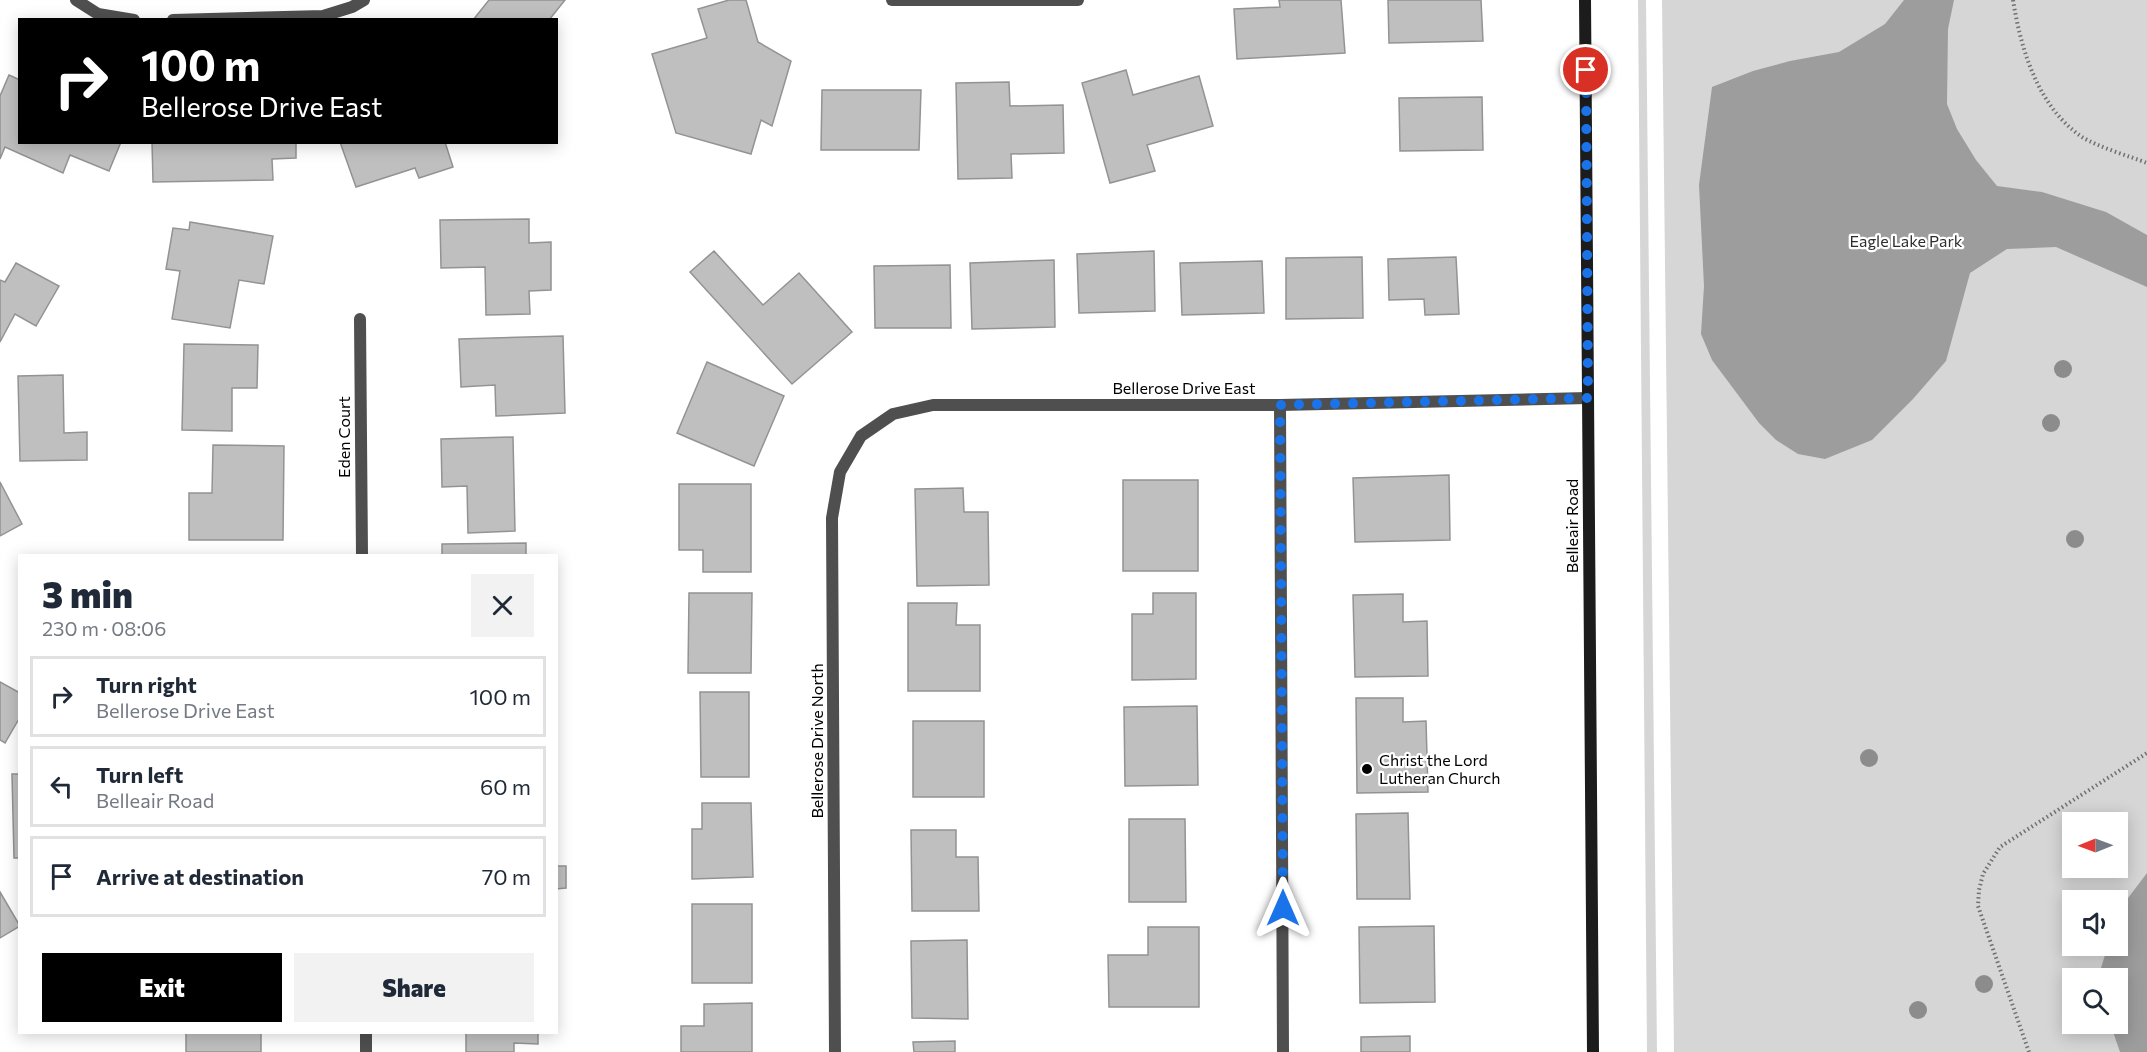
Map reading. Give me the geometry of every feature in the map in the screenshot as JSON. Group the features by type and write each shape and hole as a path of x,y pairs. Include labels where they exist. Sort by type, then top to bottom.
{"main road":[{"name":"Belleair Road","path":"1586,0 1593,1052"}],"street":[{"path":"76,0 98,14 122,18"},
{"path":"248,18 323,16 352,8 364,0"},
{"path":"892,0 1078,0"},
{"name":"Eden Court","path":"360,319 362,554"},
{"name":"Bellerose Drive East","path":"861,436 893,414 933,405 1280,405 1588,398"},
{"path":"1280,405 1283,1052"},
{"name":"Bellerose Drive North","path":"835,1052 832,518 840,471 861,436"},
{"path":"366,1034 366,1052"}],"path":[{"path":"2013,0 2018,30 2041,91 2056,114 2084,138 2147,163"},
{"path":"2029,1052 1978,906 1983,874 2000,847 2147,753"}],"green space":[{"path":"1638,0 1646,0 1657,1052 1647,1052"},
{"name":"Eagle Lake Park","path":"1662,0 2147,0 2147,1052 1674,1052"}],"shaded area":[{"path":"1904,0 1954,0 1948,29 1947,104 1957,129 1976,160 1997,186 2042,192 2106,212 2147,235 2147,287 2056,247 2007,249 1970,273 1946,361 1913,399 1872,440 1825,459 1798,454 1776,440 1759,423 1712,360 1701,334 1704,286 1699,185 1712,87 1753,71 1839,52 1885,24"},
{"path":"2147,873 2147,1052 2120,1052 2114,1034 2128,1034 2128,968 2101,968 2105,956 2128,956 2128,898"}],"building":[{"path":"489,0 565,0 551,18 475,18"},
{"path":"729,0 746,0 758,42 791,61 772,126 761,120 751,154 676,133 652,54 707,38 698,9"},
{"path":"1279,0 1341,0 1345,53 1237,59 1234,9 1280,7"},
{"path":"1388,0 1481,0 1483,41 1389,43"},
{"path":"1126,70 1133,95 1199,76 1213,126 1147,145 1155,171 1110,183 1082,83"},
{"path":"9,75 18,79 18,144 120,144 109,171 70,155 63,173 5,147 0,159 0,96"},
{"path":"1009,82 1010,106 1063,105 1064,153 1011,154 1012,178 958,179 956,83"},
{"path":"822,90 921,90 919,150 821,150"},
{"path":"1482,97 1483,150 1400,151 1399,98"},
{"path":"152,144 296,144 296,158 272,159 273,180 153,182"},
{"path":"341,144 446,144 453,167 419,178 415,168 356,187"},
{"path":"529,219 529,243 551,242 551,290 529,291 530,314 486,315 485,267 441,268 440,220"},
{"path":"190,222 273,236 264,284 239,280 230,328 172,319 180,271 166,269 173,228 189,230"},
{"path":"714,251 763,305 799,273 852,332 792,384 690,272"},
{"path":"1154,251 1155,311 1079,313 1077,254"},
{"path":"1362,257 1363,318 1286,319 1286,258"},
{"path":"1456,257 1459,314 1425,315 1424,299 1389,300 1388,259"},
{"path":"1054,260 1055,327 972,329 970,263"},
{"path":"1262,261 1264,313 1182,315 1180,263"},
{"path":"16,263 59,286 36,326 15,314 0,342 0,280 5,282"},
{"path":"950,265 951,328 875,328 874,266"},
{"path":"563,336 565,413 496,416 495,385 461,387 459,339"},
{"path":"184,344 258,345 257,388 232,388 232,431 182,430"},
{"path":"707,362 784,396 754,466 677,433"},
{"path":"63,375 64,433 87,432 87,460 20,461 18,376"},
{"path":"513,437 515,531 468,533 467,486 442,487 441,439"},
{"path":"213,445 284,446 283,540 189,540 189,493 212,493"},
{"path":"1449,475 1450,540 1355,542 1353,478"},
{"path":"1123,480 1198,480 1198,571 1123,571"},
{"path":"0,482 22,524 0,536"},
{"path":"679,484 751,484 751,572 703,572 703,550 679,550"},
{"path":"963,488 964,512 988,512 989,585 917,586 915,489"},
{"path":"526,543 526,554 442,554 442,544"},
{"path":"689,593 752,593 751,673 688,673"},
{"path":"1153,593 1196,593 1196,679 1132,680 1132,614 1153,614"},
{"path":"1403,594 1403,622 1427,621 1428,676 1355,677 1353,595"},
{"path":"908,603 957,603 956,625 980,625 980,691 908,691"},
{"path":"0,682 18,692 18,720 5,743 0,740"},
{"path":"700,692 749,692 749,777 701,777"},
{"path":"1356,698 1403,698 1403,722 1426,721 1428,792 1357,793"},
{"path":"1197,706 1198,785 1125,786 1124,707"},
{"path":"913,721 984,721 984,797 913,797"},
{"path":"12,774 18,774 18,858 14,858"},
{"path":"702,803 751,803 753,877 692,879 692,829 702,829"},
{"path":"1408,813 1410,899 1357,899 1356,814"},
{"path":"1129,819 1185,819 1186,902 1129,902"},
{"path":"911,830 956,830 956,857 978,857 979,911 912,911"},
{"path":"558,866 566,866 566,888 558,889"},
{"path":"0,892 18,923 18,927 0,938"},
{"path":"692,904 752,904 752,983 692,983"},
{"path":"1434,926 1435,1002 1360,1003 1359,927"},
{"path":"1148,927 1199,927 1199,1007 1109,1007 1108,955 1148,955"},
{"path":"967,940 968,1019 912,1018 911,941"},
{"path":"752,1003 752,1052 681,1052 681,1026 704,1026 704,1004"},
{"path":"186,1034 261,1034 261,1052 186,1052"},
{"path":"466,1034 538,1034 538,1044 514,1043 514,1052 466,1052"},
{"path":"1410,1036 1410,1052 1361,1052 1361,1037"},
{"path":"955,1041 955,1052 914,1052 913,1042"}],"place":[{"name":"Christ the Lord Lutheran Church","path":"1367,769"}],"route":[{"path":"1283,908 1280,405 1588,398 1586,70"}]}
